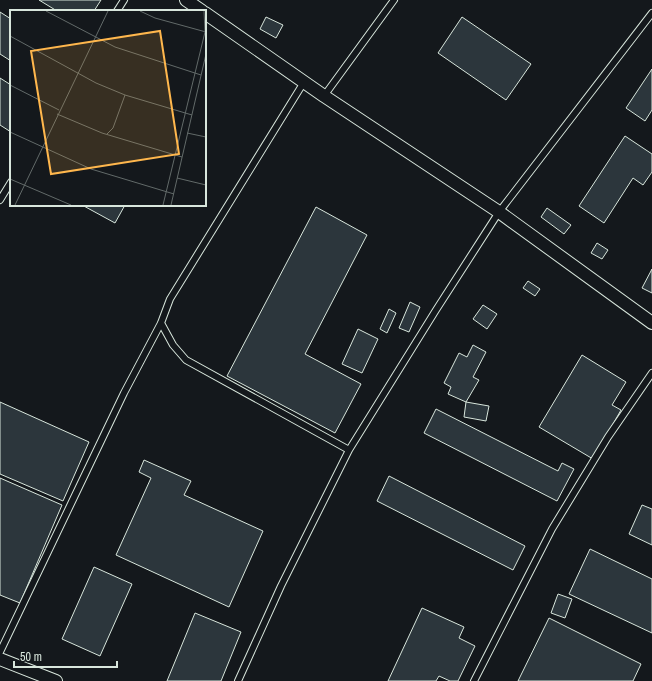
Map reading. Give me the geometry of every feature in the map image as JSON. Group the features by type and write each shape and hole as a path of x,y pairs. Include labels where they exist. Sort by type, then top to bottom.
{"street":[{"path":"186,0 201,10"},
{"path":"206,14 324,96 499,212 652,323"},
{"path":"0,659 56,681"}],"lane":[{"path":"118,10 124,0"},
{"path":"324,96 394,0"},
{"path":"238,681 281,586 349,450 499,212 652,13"},
{"path":"0,652 124,393 161,323 170,299 304,82"},
{"path":"0,200 10,184"},
{"path":"161,323 173,345 186,360 349,450"},
{"path":"474,681 552,529 608,437 652,373"}],"building":[{"path":"39,0 101,0 95,10 55,10"},
{"path":"0,12 10,18 10,60 0,54"},
{"path":"266,17 283,25 276,38 260,29"},
{"path":"462,17 531,64 506,100 438,53"},
{"path":"652,69 652,110 645,121 626,108"},
{"path":"0,78 10,84 10,131 0,125"},
{"path":"625,136 652,154 652,172 643,185 633,178 604,223 579,206"},
{"path":"84,206 124,206 115,223"},
{"path":"316,207 367,235 305,354 361,384 335,433 227,376"},
{"path":"547,208 571,225 564,234 541,217"},
{"path":"597,243 608,250 602,259 591,253"},
{"path":"652,269 652,293 642,288"},
{"path":"528,281 540,289 535,296 523,288"},
{"path":"410,302 420,307 409,332 399,328"},
{"path":"483,305 497,314 487,329 473,319"},
{"path":"389,309 396,313 387,333 380,329"},
{"path":"358,329 378,339 362,373 342,364"},
{"path":"473,345 486,352 473,377 479,380 466,402 448,394 451,387 444,383 459,353 467,357"},
{"path":"582,355 626,382 612,405 621,410 593,459 539,427"},
{"path":"0,402 89,442 63,501 0,474"},
{"path":"466,402 489,406 486,421 464,417"},
{"path":"436,409 558,471 562,463 574,469 557,501 424,433"},
{"path":"144,460 191,481 184,495 263,531 229,607 116,555 151,478 139,472"},
{"path":"389,476 525,546 513,570 377,501"},
{"path":"0,478 62,505 20,603 0,595"},
{"path":"642,505 652,509 652,545 629,534"},
{"path":"590,549 652,579 652,633 569,594"},
{"path":"94,567 132,584 100,656 62,639"},
{"path":"558,594 572,599 565,618 551,613"},
{"path":"422,608 464,627 459,638 475,646 458,681 450,681 439,676 436,681 388,681"},
{"path":"195,613 241,632 221,681 167,681"},
{"path":"549,618 641,664 633,681 518,681"}]}
